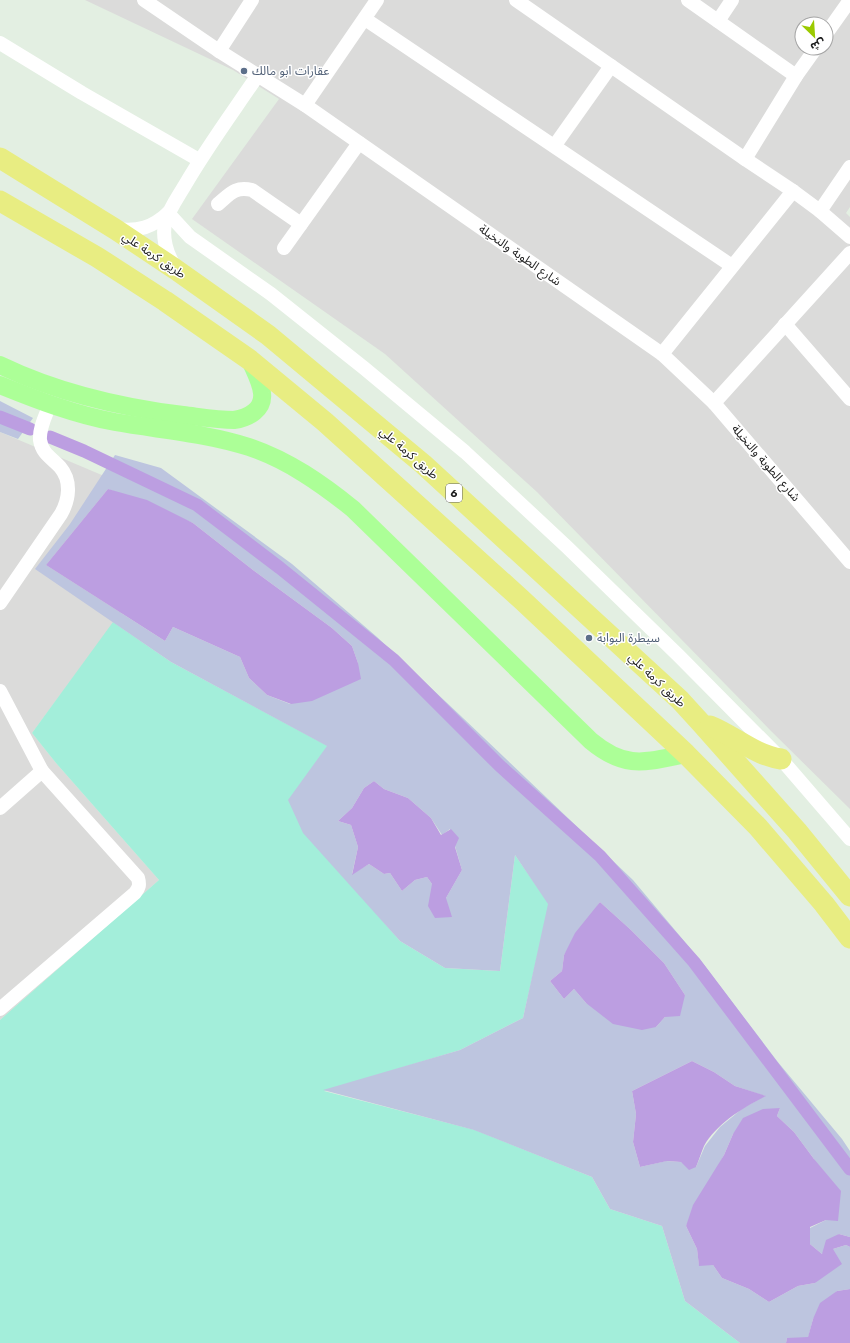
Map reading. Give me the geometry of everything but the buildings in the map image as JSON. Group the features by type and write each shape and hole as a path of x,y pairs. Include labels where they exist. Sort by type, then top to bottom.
{"highway":[{"name":"طريق كرمة علي","path":"0,158 115,228 176,269 268,335 423,464 668,690 701,723 797,831 850,896"},
{"path":"0,201 97,257 164,301 250,360 325,422 521,599 686,754 763,833 850,938"},
{"path":"441,528 455,517 465,503"},
{"path":"473,555 481,540 495,531"},
{"path":"701,723 722,731 757,752 772,758 781,759"},
{"path":"821,860 823,871 826,876 850,908"}],"main road":[{"path":"0,385 24,385 159,412 234,420 247,418 260,404 262,398 261,387 250,360"},
{"path":"0,365 50,404 113,422 190,434 250,447 290,466 323,486 353,509 603,751 617,758 632,762 648,762 686,754"}],"street":[{"name":"شارع الطوبة والنخيلة","path":"144,0 219,51 306,105 662,354 714,403 850,562"},
{"path":"219,51 252,0"},
{"path":"306,105 378,0"},
{"path":"516,0 745,159 793,190 850,237"},
{"path":"688,0 796,76"},
{"path":"718,21 732,0"},
{"path":"834,23 850,0"},
{"path":"365,19 555,145 732,266"},
{"path":"0,43 82,93 199,160"},
{"path":"745,159 796,76 810,56"},
{"path":"555,145 611,66"},
{"path":"115,228 126,230 144,228 160,221 168,213 199,160 258,75"},
{"path":"284,248 359,143"},
{"path":"820,211 850,167"},
{"path":"218,204 235,190 244,188 252,190 301,224"},
{"path":"662,354 793,190"},
{"path":"168,213 164,236 166,248 176,269"},
{"path":"168,213 190,237 271,294 364,368 465,452 562,542 674,651 781,759 850,839"},
{"path":"714,403 850,253"},
{"path":"785,324 850,399"},
{"path":"0,603 61,514 67,501 68,487 64,473 60,467 45,453 40,441 40,433 50,404"},
{"path":"0,691 42,771 138,878 140,883 138,889 134,893 0,1009"},
{"path":"0,808 42,771"}],"shaded area":[{"path":"85,0 850,0 850,207 846,213 850,217 850,809 771,731 537,492 385,354 192,219 279,99 233,70"},
{"path":"0,401 33,418 18,439 0,432"},
{"path":"0,432 194,514 32,733 56,763 159,880 0,1020"},
{"path":"115,455 161,468 292,564 377,637 633,880 705,966 777,1061 842,1139 850,1151 850,1237 839,1234 822,1254 810,1244 810,1228 826,1220 814,1159 794,1132 777,1116 780,1108 733,1134 724,1155 686,1226 697,1249 699,1265 713,1265 722,1278 749,1289 769,1302 798,1286 815,1283 833,1249 846,1245 850,1247 850,1289 837,1291 813,1319 808,1338 787,1338 786,1343 740,1343 685,1301 662,1226 610,1209 592,1177 474,1130 323,1090 460,1050 523,1018 548,904 515,855 500,971 445,968 400,941 303,833 288,800 327,746 171,662 35,569 70,524","holes":["108,489 193,523 253,570 332,628 352,646 358,663 290,704 267,695 249,678 240,657 173,627 165,641 46,565","374,781 384,789 408,798 431,818 442,835 450,829 462,870 446,898 427,877 415,880 402,891 390,873 384,874 369,864 352,874 358,847 351,825 338,821 352,808 364,788","600,902 664,963 685,995 656,1027 586,1003 574,989 564,999 550,981 562,971 564,955","692,1061 714,1072 735,1086 765,1096 743,1108 720,1127 705,1146 696,1167 681,1162 666,1161 640,1167 633,1142 636,1114 632,1091"]},
{"path":"108,489 147,500 193,523 253,570 332,628 352,646 358,663 361,679 312,701 291,704 267,695 249,678 240,657 173,627 165,641 46,565"},
{"path":"113,622 171,662 328,746 289,800 356,890 400,941 445,968 500,971 515,855 549,904 523,1018 460,1050 324,1091 475,1130 592,1177 610,1209 662,1226 685,1301 740,1343 0,1343 0,1020 159,880 56,763 32,733"},
{"path":"374,781 384,789 408,798 431,818 441,835 451,829 459,838 455,847 462,870 446,898 452,917 435,918 428,906 432,884 427,877 415,880 402,891 390,873 384,874 369,864 352,875 358,847 351,825 338,821 352,808 364,788"},
{"path":"600,902 664,963 685,995 680,1016 665,1017 656,1027 642,1030 613,1024 586,1003 574,989 564,999 550,981 562,971 564,955 575,933"},
{"path":"692,1061 714,1072 735,1086 766,1096 731,1117 716,1130 704,1146 696,1167 689,1170 681,1162 667,1161 640,1167 633,1142 636,1114 632,1091"},
{"path":"780,1108 777,1116 794,1132 841,1191 838,1221 826,1220 810,1227 810,1244 822,1254 826,1240 839,1234 850,1237 850,1247 846,1245 833,1249 842,1264 815,1283 798,1286 769,1302 749,1289 722,1278 713,1265 699,1266 697,1249 686,1226 693,1205 724,1155 733,1134 743,1118 763,1109"},
{"path":"850,1289 850,1343 786,1343 787,1338 808,1337 813,1319 820,1303 837,1291"}],"waterway":[{"path":"0,417 30,429"},
{"path":"50,437 84,451 197,505 280,568 394,660 500,766 600,856 694,962 850,1169"}],"place":[{"name":"عقارات ابو مالك","path":"244,71"},
{"name":"سيطرة البوابة","path":"589,638"}]}
